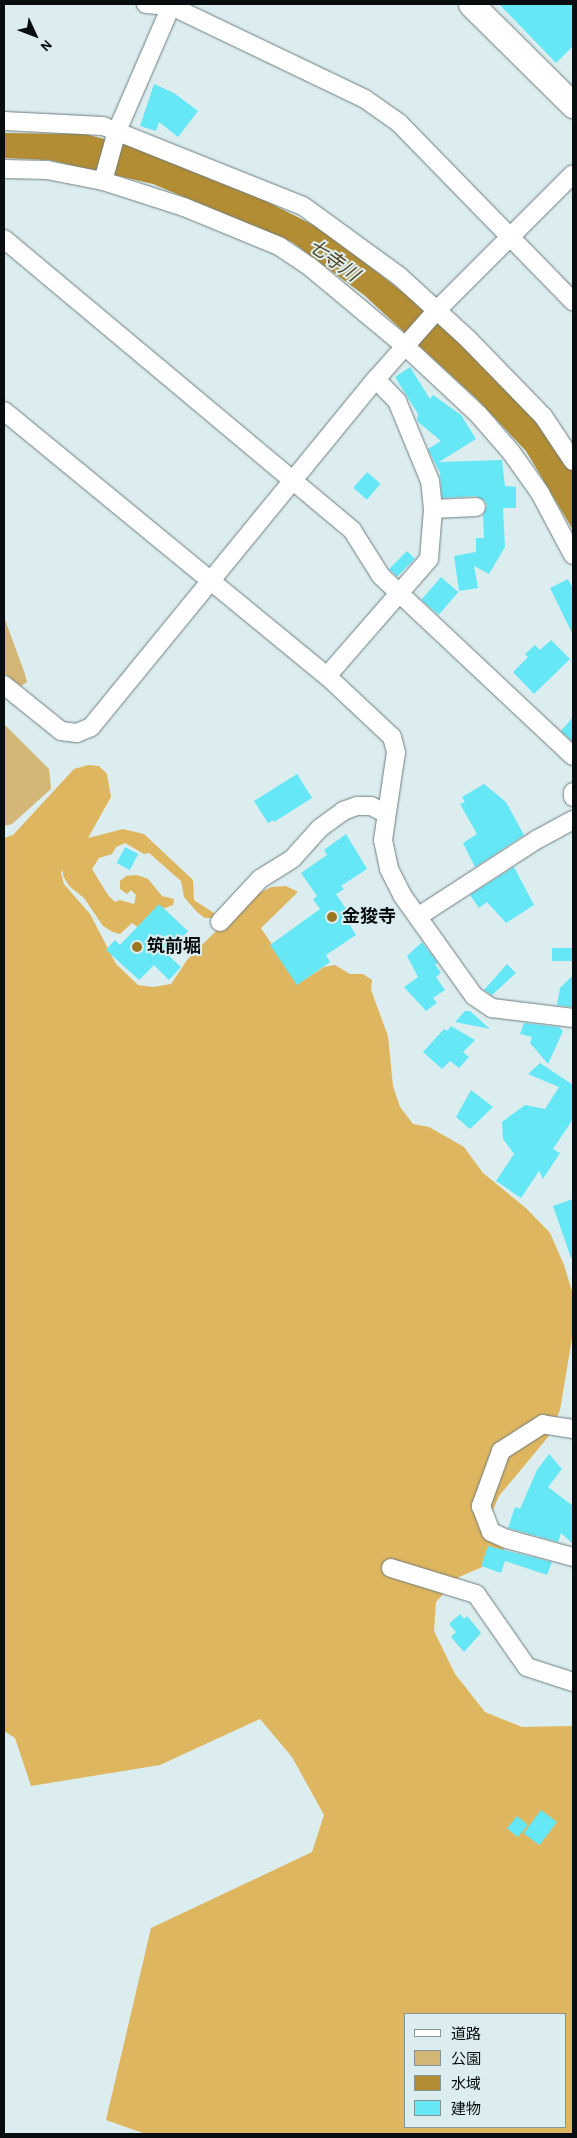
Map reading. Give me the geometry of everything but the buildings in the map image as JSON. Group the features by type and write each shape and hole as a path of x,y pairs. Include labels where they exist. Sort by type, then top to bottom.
{"street":[{"path":"146,4 172,5 365,99 399,123 573,300"},
{"path":"471,4 573,105"},
{"path":"104,177 116,136 172,5"},
{"path":"4,121 81,123 303,206 391,270 437,310 543,416 573,461"},
{"path":"4,169 47,170 104,177 184,206 279,246 309,266 405,346 478,414 511,452 540,493 573,555"},
{"path":"4,685 60,731 77,733 91,727 376,379 437,310 573,174"},
{"path":"4,239 294,479 352,530 381,576 573,756"},
{"path":"327,676 429,559 433,508 430,481 397,400 376,379"},
{"path":"4,412 327,676 392,736 396,752 385,813 383,840 389,869 402,895 419,916 474,996 492,1008 573,1018"},
{"path":"433,508 476,507"},
{"path":"573,792 573,797"},
{"path":"220,922 260,879 293,858 320,828 343,811 357,806 371,806 385,813"},
{"path":"419,916 536,840 573,820"},
{"path":"573,1429 543,1424 501,1451 481,1506 491,1532 507,1539 573,1556"},
{"path":"391,1568 476,1594 527,1667 573,1682"}],"green space":[{"path":"4,617 27,682 21,686 4,673"},
{"path":"4,724 49,769 51,789 12,824 4,826"}],"shaded area":[{"path":"88,765 99,766 107,774 111,797 88,838 123,829 144,834 193,880 194,900 214,913 213,918 205,918 197,912 184,897 181,881 149,853 144,854 125,843 116,847 112,854 99,858 92,869 108,895 115,902 120,900 134,904 136,895 131,890 127,894 120,889 120,881 126,876 137,875 148,879 162,896 174,899 173,905 162,909 145,932 132,923 120,934 103,926 84,898 69,886 63,876 63,870 61,873 64,884 90,914 116,964 138,985 153,987 171,984 187,960 249,898 271,887 286,886 298,892 261,928 298,984 324,967 335,965 350,974 363,974 372,980 371,990 388,1036 393,1086 400,1107 413,1124 429,1127 464,1147 483,1173 527,1209 550,1233 564,1265 573,1295 573,1332 560,1410 548,1437 499,1496 492,1512 495,1527 506,1544 501,1559 459,1577 436,1602 434,1631 455,1674 485,1712 522,1727 573,1726 573,2134 146,2134 106,2120 151,1928 312,1852 324,1815 292,1757 260,1719 160,1765 31,1786 15,1738 4,1731 4,838 13,835 74,769"}],"water":[{"name":"七寺川","path":"4,133 85,134 135,147 258,197 321,229 426,310 550,435 573,471 573,530 526,451 477,399 364,295 292,242 153,184 49,160 4,158"}],"place":[{"name":"金狻寺","path":"332,917"},
{"name":"筑前堀","path":"137,947"}]}
